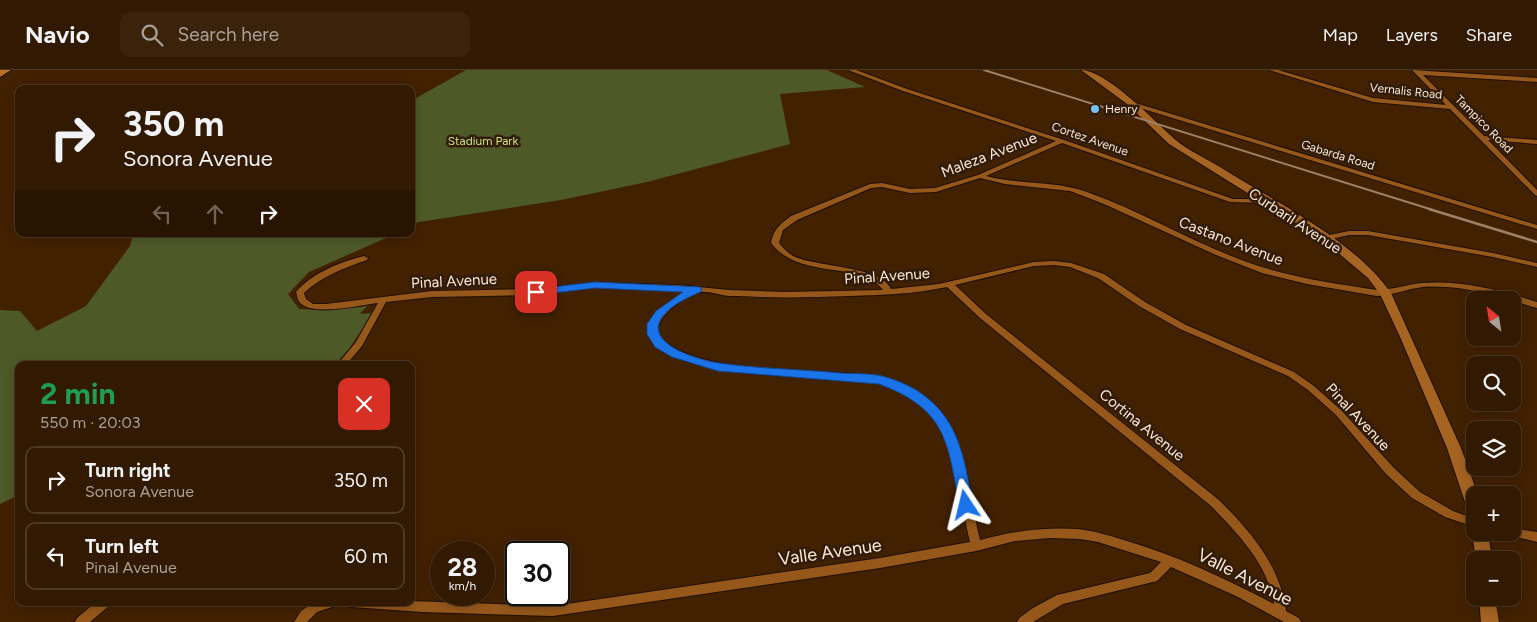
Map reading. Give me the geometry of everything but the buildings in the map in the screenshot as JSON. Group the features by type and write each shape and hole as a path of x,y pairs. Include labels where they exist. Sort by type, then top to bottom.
{"main road":[{"path":"0,74 7,70"}],"street":[{"name":"Cortez Avenue","path":"851,70 1232,201 1266,201"},
{"name":"Curbaril Avenue","path":"1085,70 1132,104 1172,142 1327,238 1365,270 1385,293 1407,339 1454,448 1467,486"},
{"name":"Vernalis Road","path":"1272,70 1373,100 1452,107"},
{"name":"Tampico Road","path":"1416,72 1537,194"},
{"path":"1416,72 1537,80"},
{"name":"Gabarda Road","path":"1132,104 1537,227"},
{"path":"1482,138 1537,142"},
{"name":"Maleza Avenue","path":"888,292 887,287 866,275 809,263 784,254 775,243 777,233 794,218 864,187 882,185 910,191 927,191 952,186 1062,141"},
{"name":"Castano Avenue","path":"980,176 998,181 1042,183 1068,188 1099,199 1206,248 1265,271 1307,281 1385,293 1417,286 1456,285 1496,292 1537,304"},
{"path":"1327,238 1349,233 1368,233 1493,255 1537,266"},
{"name":"Pinal Avenue","path":"364,258 323,274 310,283 300,295 306,304 319,307 432,294 536,292 595,285 785,295 888,292 949,284 1046,263 1071,265 1094,273 1142,304 1183,327 1291,374 1311,388 1339,413 1390,471 1416,495 1449,514 1466,520"},
{"name":"Cortina Avenue","path":"949,284 983,316 1214,503 1256,547 1269,567 1278,589 1282,615"},
{"path":"697,290 679,298 660,313 653,324 653,334 659,344 676,354 718,367 880,380 907,390 922,399 941,421 956,450 969,524 976,546"},
{"path":"344,361 369,329 383,301"},
{"name":"Valle Avenue","path":"408,606 554,611 880,563 1031,534 1080,534 1114,541 1170,560 1240,592 1295,622"},
{"path":"1521,534 1537,537"},
{"path":"1023,622 1036,612 1061,599 1153,576 1170,560"},
{"path":"81,622 100,606"},
{"path":"300,622 307,613 319,606"},
{"path":"1488,606 1490,622"}],"green space":[{"name":"Stadium Park","path":"466,70 827,70 865,87 780,94 790,144 647,182 561,200 415,224 415,99"},
{"path":"132,237 388,237 309,272 288,294 299,309 320,310 367,306 360,314 373,313 349,349 338,361 15,361 15,497 0,504 0,310 20,311 37,331 86,306 130,246"}],"railway":[{"path":"984,70 1433,210"},
{"path":"1429,209 1537,242"}],"place":[{"name":"Henry","path":"1095,109"}],"route":[{"path":"536,292 583,285 678,287 697,290 679,298 660,313 653,324 653,334 659,344 681,357 718,367 880,380 907,390 922,399 933,410 952,438 966,505"}]}
